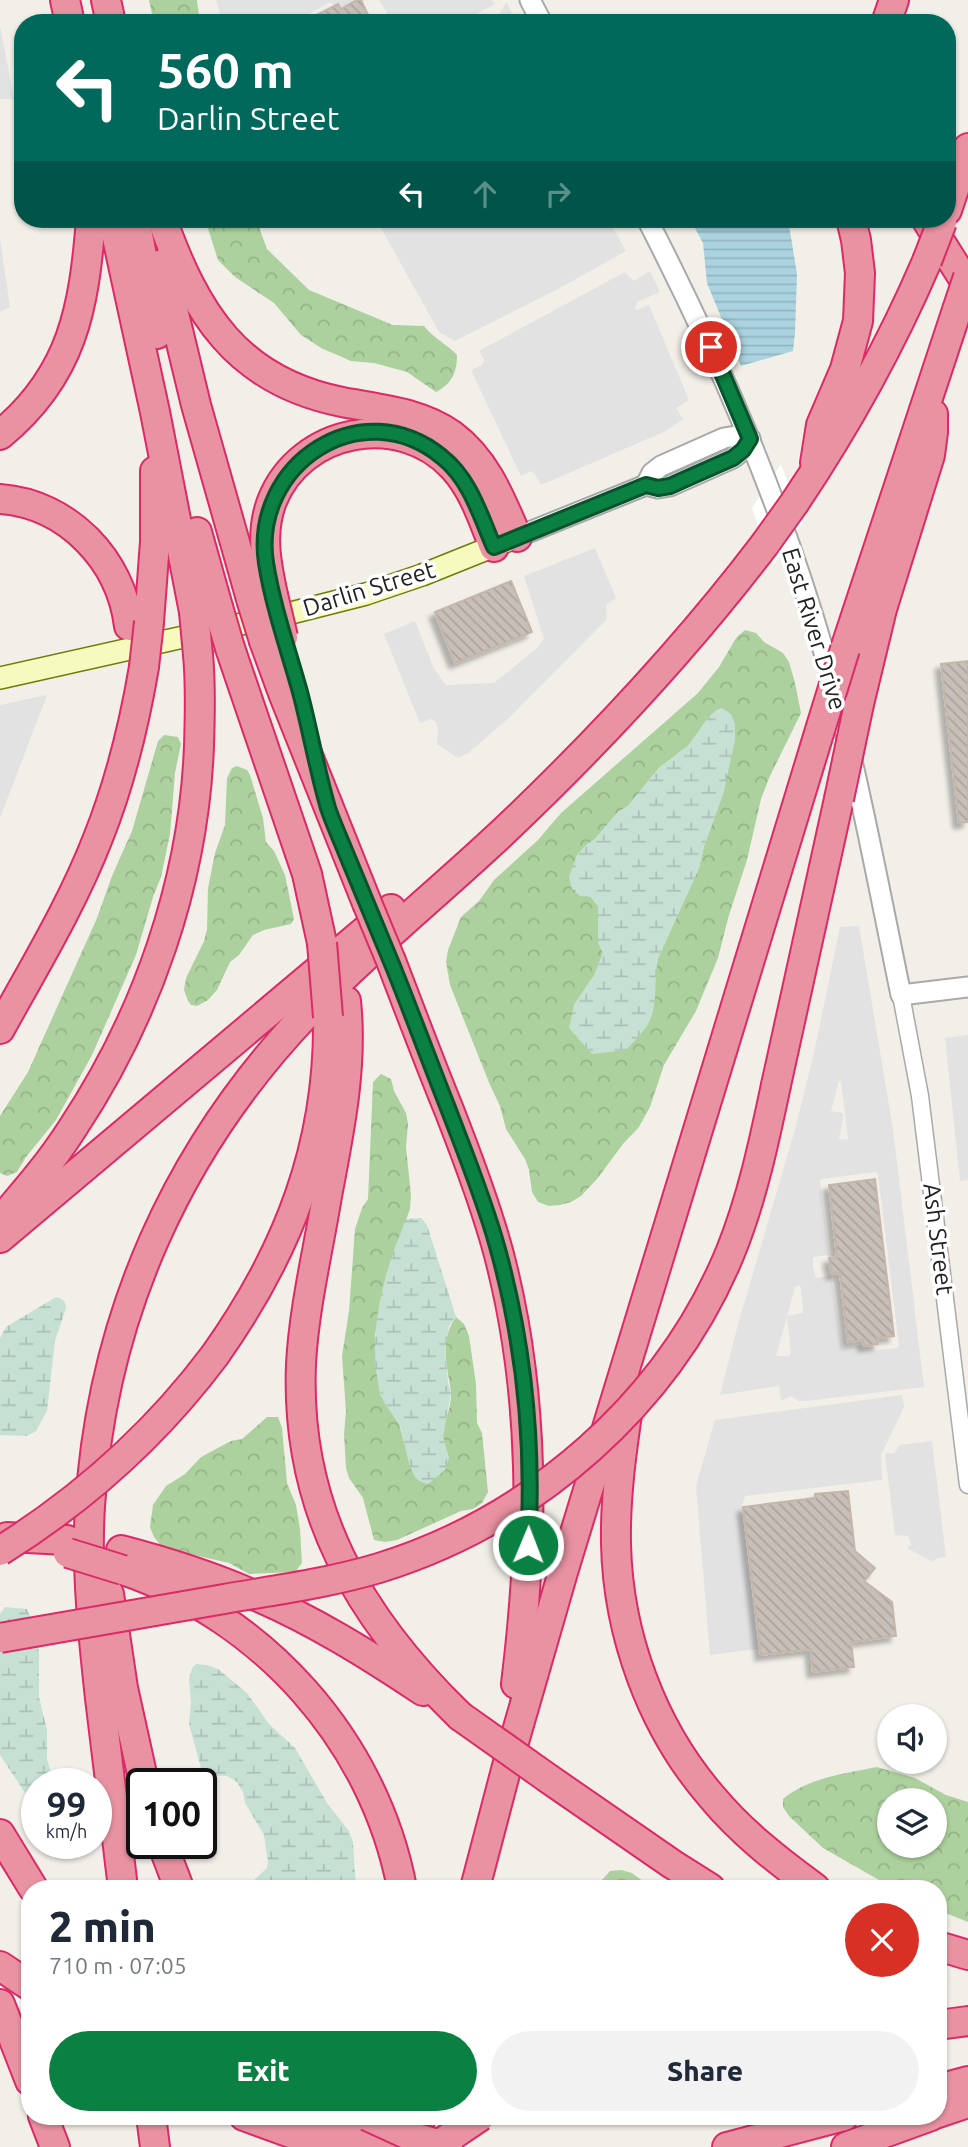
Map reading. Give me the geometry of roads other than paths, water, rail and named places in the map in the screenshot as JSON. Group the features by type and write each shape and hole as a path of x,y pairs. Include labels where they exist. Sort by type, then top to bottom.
{"highway":[{"path":"956,178 968,148"},
{"path":"0,435 25,412 42,391 65,350 83,296 90,228"},
{"path":"115,228 156,412 206,610 230,648 269,764 307,852 328,938 337,1009 348,1040 344,1097 303,1345 301,1388 305,1441 313,1481 337,1553 355,1587 397,1648 460,1716"},
{"path":"0,1221 48,1163 91,1099 128,1031 155,964 178,890 192,822 200,729 198,655 206,610 188,492 137,228"},
{"path":"154,228 196,405 274,639 300,693 329,810 460,1138 491,1226 503,1273 522,1370 529,1468 526,1585 516,1686 496,1804"},
{"path":"165,228 185,280 211,323 231,345 264,371 298,388 329,399 417,417 454,436 487,474 504,506 505,542"},
{"path":"813,475 821,425 845,369 858,321 860,272 853,228"},
{"path":"122,1880 95,1652 89,1568 90,1507 101,1408 112,1360 130,1299 162,1221 200,1150 243,1088 298,1022 500,835 584,752 719,603 765,544 813,475 878,363 927,261 937,228"},
{"path":"943,228 962,298"},
{"path":"477,1880 552,1608 820,730 968,277"},
{"path":"0,1638 318,1583 419,1554 504,1512 541,1488 572,1464 620,1419 656,1378 699,1315 726,1261 745,1212 758,1166 879,620 931,452 933,418 930,391"},
{"path":"0,1029 62,916 93,849 117,784 138,677 139,624 155,542 156,412"},
{"path":"262,597 268,513 276,494 288,474 307,455 327,443 349,435 397,435 419,442 439,454 467,485 505,542"},
{"path":"0,499 42,508 84,536 102,557 120,587 127,610 139,624"},
{"path":"0,1238 424,881 536,781 584,752"},
{"path":"5,1541 61,1510 113,1467 167,1413 215,1355 264,1279 285,1237 310,1165 337,1009"},
{"path":"641,1315 616,1518 619,1584 633,1650 662,1722 704,1788 746,1833 805,1880"},
{"path":"112,1360 106,1508 108,1580 123,1688 141,1768"},
{"path":"5,1541 67,1546 218,1579 276,1605 345,1643 460,1716 697,1880"},
{"path":"122,1560 225,1622 266,1653 311,1698 347,1747 368,1785 388,1832 400,1880"},
{"path":"0,1835 28,1880"},
{"path":"168,1859 176,1880"},
{"path":"947,1949 968,1955"},
{"path":"0,1966 21,1980"},
{"path":"947,1968 968,1972"},
{"path":"0,2004 21,2058"},
{"path":"947,2024 968,2021"},
{"path":"947,2087 968,2081"},
{"path":"947,2110 968,2103"},
{"path":"46,2125 55,2147"},
{"path":"151,2125 155,2147"},
{"path":"297,2125 412,2147 461,2125"},
{"path":"324,2125 350,2134 413,2137 448,2147"},
{"path":"409,2125 412,2147"},
{"path":"412,2147 418,2125"},
{"path":"726,2147 810,2125"},
{"path":"846,2147 906,2125"}],"main road":[{"name":"Darlin Street","path":"0,678 366,594 505,542"}],"street":[{"name":"East River Drive","path":"652,228 695,313 750,439 802,581 836,697 901,995"},
{"name":"Darlin Street","path":"505,542 646,485 652,473 661,466 724,438 736,436 750,439"},
{"path":"901,995 968,987"},
{"name":"Ash Street","path":"901,995 920,1096 968,1485"}],"water":[{"path":"695,228 789,228 797,274 793,351 741,366 707,283 703,243"}]}
